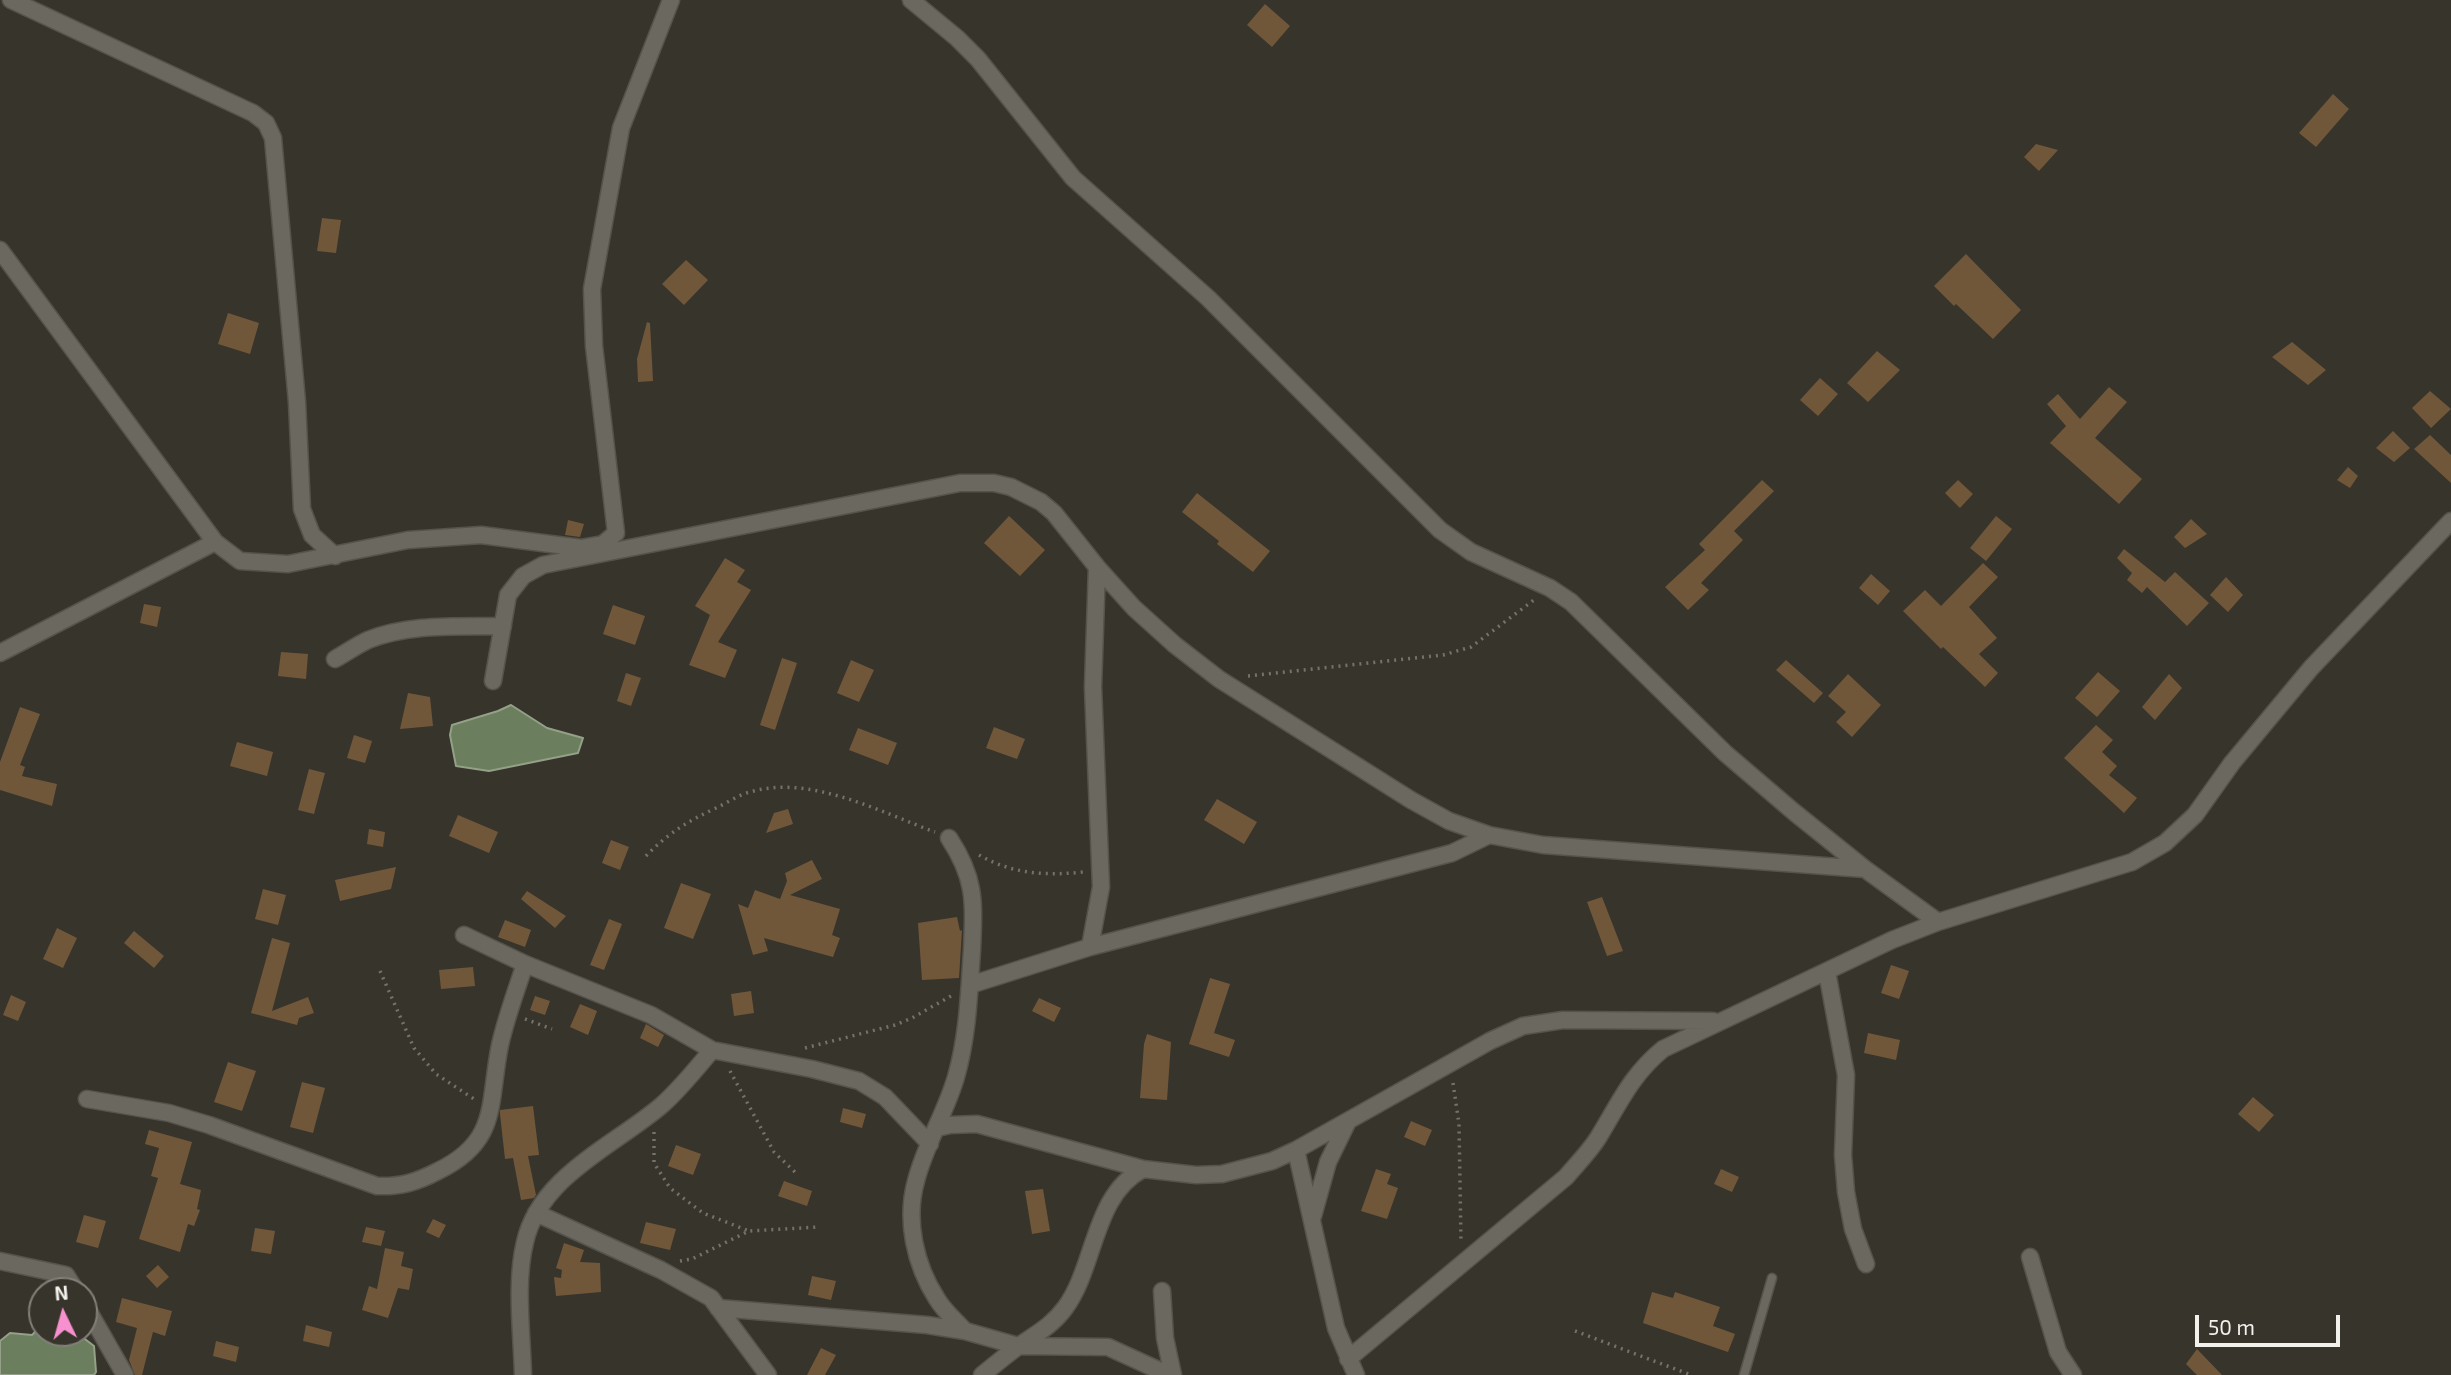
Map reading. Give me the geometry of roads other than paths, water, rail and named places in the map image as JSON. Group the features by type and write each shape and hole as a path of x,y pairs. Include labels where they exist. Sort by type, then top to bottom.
{"street":[{"path":"11,0 253,113 266,123 274,138 282,208 287,300 297,402 302,509 312,535 335,556"},
{"path":"607,547 617,533 594,346 592,289 621,128 671,0"},
{"path":"911,0 978,59 1073,178 1208,298 1440,530 1454,542 1488,561 1550,588 1583,612 1726,753 1865,869 1938,922"},
{"path":"0,250 215,542 240,561 288,564 408,540 481,536 581,548 607,547"},
{"path":"493,681 508,595 514,585 532,569 607,547 977,482 1011,487 1041,502 1054,513 1134,608 1175,645 1219,679 1420,806 1449,821 1489,835 1543,845 1865,869"},
{"path":"1348,1359 1566,1177 1596,1141 1629,1083 1644,1064 1663,1049 1892,940 1938,922 2133,862 2165,843 2195,815 2232,763 2311,668 2451,521"},
{"path":"0,653 215,542"},
{"path":"1090,947 1100,899 1093,687 1097,567"},
{"path":"335,659 368,640 398,631 503,626"},
{"path":"970,985 1090,947 1452,853 1489,835"},
{"path":"949,838 963,859 971,882 974,906 970,985 963,1049 948,1101 915,1182 912,1223 919,1264 937,1300 965,1331"},
{"path":"464,935 525,964 651,1015 717,1052 812,1069 859,1081 885,1097 930,1144"},
{"path":"87,1099 169,1113 209,1125 377,1186 398,1187 417,1182 455,1163 475,1146 487,1123 496,1065 525,964"},
{"path":"1827,972 1846,1075 1843,1156 1846,1192 1853,1229 1866,1264"},
{"path":"937,1128 964,1124 989,1126 1143,1169 1196,1175 1222,1174 1272,1161 1296,1150 1490,1041 1523,1026 1563,1020 1718,1021"},
{"path":"523,1375 521,1272 525,1241 536,1213 551,1191 570,1173 664,1104 717,1052"},
{"path":"1312,1222 1328,1162 1348,1121"},
{"path":"1296,1150 1336,1328 1356,1375"},
{"path":"982,1375 1054,1322 1067,1305 1116,1192 1133,1174 1143,1169"},
{"path":"536,1213 654,1267 711,1298 768,1375"},
{"path":"2030,1257 2058,1352 2073,1375"},
{"path":"0,1261 67,1277"},
{"path":"1162,1291 1171,1375"},
{"path":"718,1308 889,1321 965,1331 1018,1346 1108,1347 1171,1375"},
{"path":"98,1328 125,1375"}],"lane":[{"path":"1744,1375 1772,1278"}]}
